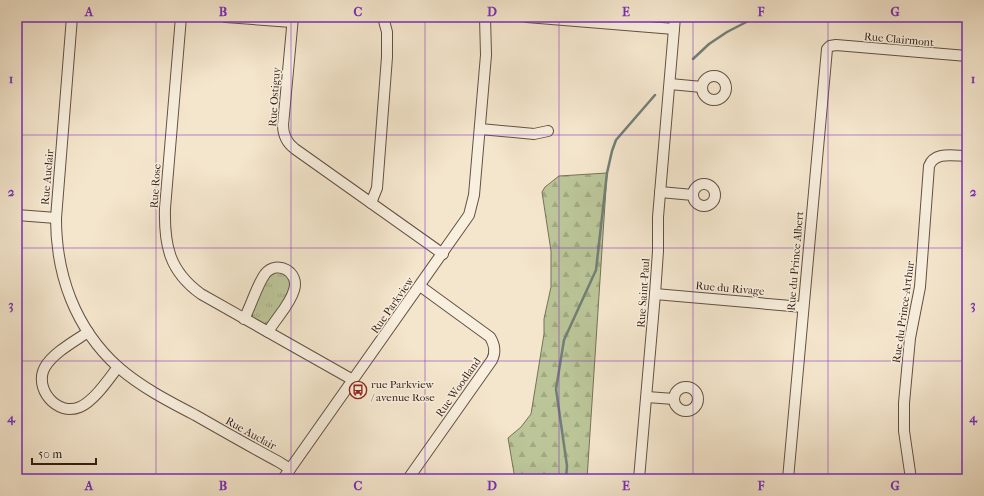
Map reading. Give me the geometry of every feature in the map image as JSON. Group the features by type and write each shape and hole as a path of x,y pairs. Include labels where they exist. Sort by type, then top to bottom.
{"street":[{"name":"Rue Auclair","path":"72,17 56,218 57,249 64,280 74,306 88,332 102,350 118,367 136,381 159,396 279,462 290,470"},
{"name":"Rue Rose","path":"181,17 165,208 166,243 175,267 191,287 206,298 353,380"},
{"name":"Rue Ostiguy","path":"226,17 292,20 284,125 286,139 294,149 443,254"},
{"path":"371,203 377,188 386,57 387,32 383,17"},
{"name":"Rue Parkview","path":"283,479 467,219 473,205 480,129 486,54 485,17"},
{"path":"528,17 674,29"},
{"name":"Rue Saint-Paul","path":"639,479 656,294 658,217 675,17"},
{"name":"Rue Clairmont","path":"830,46 836,45 967,56"},
{"name":"Rue du Prince Albert","path":"788,479 826,52 830,46"},
{"path":"670,84 702,87"},
{"path":"480,129 534,134 548,131"},
{"name":"Rue du Prince-Arthur","path":"911,479 904,431 904,403 909,344 920,287 929,166 933,160 939,156 967,156"},
{"path":"660,192 694,195"},
{"path":"17,215 56,218"},
{"path":"244,319 266,274 275,268 286,269 291,272 294,277 295,288 287,304 268,332"},
{"name":"Rue Woodland","path":"408,479 492,360 495,350 494,344 490,337 420,286"},
{"name":"Rue du Rivage","path":"656,294 803,307"},
{"path":"88,332 58,354 45,366 42,381 43,389 52,402 62,407 72,409 81,406 91,399 118,367"},
{"path":"647,396 674,399"}],"green space":[{"path":"607,173 587,479 515,479 508,438 521,427 531,414 544,334 544,319 551,287 551,251 542,192 545,187 559,176"},
{"path":"274,271 286,272 292,285 287,297 269,322 263,324 253,318 252,312 266,280"}],"waterway":[{"path":"693,59 709,44 727,32 756,17"},
{"path":"566,479 567,466 556,389 564,340 596,270 607,173 616,140 655,95"}],"place":[{"name":"rue Parkview / avenue Rose","path":"358,390"}]}
